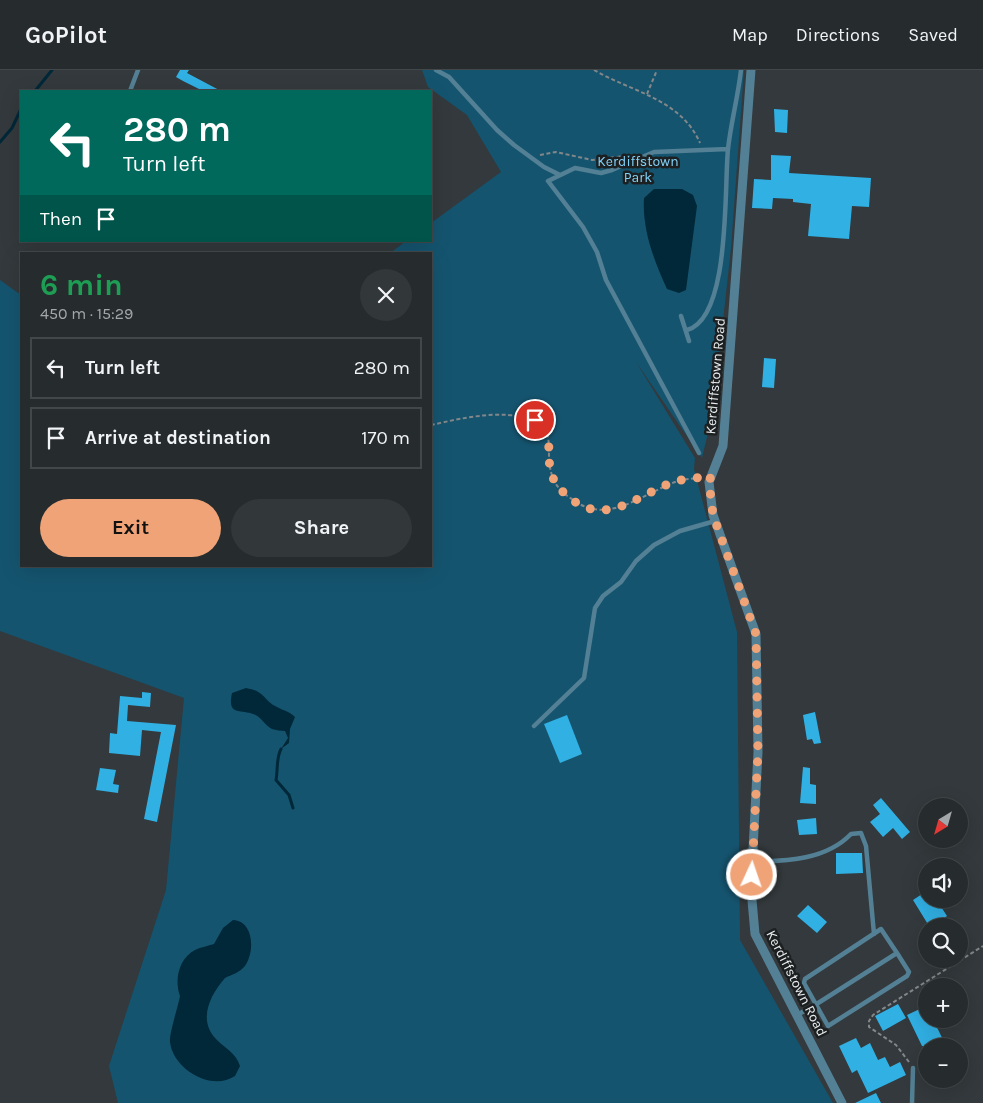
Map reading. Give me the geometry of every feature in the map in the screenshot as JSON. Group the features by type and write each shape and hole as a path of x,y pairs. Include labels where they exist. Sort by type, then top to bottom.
{"street":[{"name":"Kerdiffstown Road","path":"751,70 723,446 709,482 715,521 756,634 758,752 751,889 755,934 842,1103"}],"lane":[{"path":"130,90 138,70"},
{"path":"436,70 450,77 497,130 531,158 560,175"},
{"path":"687,330 696,327 706,316 716,288 724,242 728,149 740,70"},
{"path":"699,453 606,280 597,252 583,227 548,181 575,168 601,173 612,170 643,155 654,152 702,148 728,149"},
{"path":"681,316 689,340"},
{"path":"534,726 584,678 595,608 603,596 620,582 636,561 654,545 680,531 715,521"},
{"path":"753,862 796,860 840,846 851,834 861,833 866,846 874,934"},
{"path":"881,929 909,972 906,976 828,1026 804,983 805,979 874,934 881,929"},
{"path":"797,1015 896,953"},
{"path":"912,1103 913,1068"}],"path":[{"path":"594,70 647,94 684,118 695,131 702,148"},
{"path":"647,94 657,70"},
{"path":"531,158 556,152 592,160 643,155"},
{"path":"432,425 475,415 504,415 535,420 547,431 548,460 553,479 559,490 581,507 593,510 613,510 676,482 711,476"},
{"path":"913,1068 901,1050 869,1027 868,1021 872,1015 983,946"}],"green space":[{"name":"Kerdiffstown Park","path":"422,70 744,70 731,248 713,412 702,458 636,362 695,458 694,469 737,632 740,940 833,1103 118,1103 109,1066 166,890 184,698 0,631 0,280 20,294 20,567 432,567 432,252 392,252 405,242 432,242 432,222 501,172 467,115 428,87"}],"shaded area":[{"path":"654,189 682,189 693,195 697,206 686,290 679,293 667,289 653,256 647,233 644,198"},
{"path":"246,688 258,692 269,702 295,717 290,729 289,743 281,749 288,738 285,731 272,729 256,715 236,710 231,705 232,693"},
{"path":"233,920 240,922 249,931 251,938 250,953 245,966 225,978 215,992 208,1008 207,1017 211,1033 233,1054 240,1066 235,1076 215,1081 195,1075 186,1069 173,1052 170,1038 180,996 178,990 179,970 185,958 195,950 214,944 223,928"}],"building":[{"path":"180,70 189,70 187,73 219,90 201,90 176,77"},
{"path":"774,109 788,110 787,133 775,132"},
{"path":"771,155 791,156 789,173 871,178 869,207 852,206 849,239 808,236 811,204 793,202 793,199 773,198 772,209 752,208 754,179 771,180"},
{"path":"764,358 776,359 774,388 762,387"},
{"path":"142,692 151,693 150,707 128,705 127,721 176,725 157,822 144,819 161,732 142,730 140,756 109,753 110,733 117,734 120,696 142,698"},
{"path":"815,712 821,743 814,744 812,739 807,740 803,715"},
{"path":"567,715 582,754 560,763 544,724"},
{"path":"803,767 810,768 810,784 816,785 816,804 800,803"},
{"path":"100,768 116,770 113,784 119,785 118,793 96,790"},
{"path":"881,798 910,832 902,839 893,828 883,837 870,822 880,814 873,805"},
{"path":"816,818 817,834 799,835 797,820"},
{"path":"836,853 862,853 863,873 836,874"},
{"path":"918,897 918,908 942,908 947,916 944,918 924,918 913,900"},
{"path":"808,905 827,922 817,933 797,916"},
{"path":"898,1004 906,1018 883,1031 875,1016"},
{"path":"918,1010 918,1028 937,1028 942,1038 918,1038 907,1015"},
{"path":"856,1038 861,1048 870,1043 878,1060 885,1057 890,1067 900,1062 906,1075 868,1093 857,1070 852,1073 839,1046"},
{"path":"876,1093 881,1103 855,1103"}],"waterway":[{"path":"36,90 52,70"},
{"path":"0,142 12,128 20,111"},
{"path":"281,749 276,780 289,795 293,808"}],"route":[{"path":"535,420 547,431 548,460 553,479 559,490 581,507 593,510 613,510 676,482 711,476 709,482 713,515 756,634 758,752 752,875"}]}
